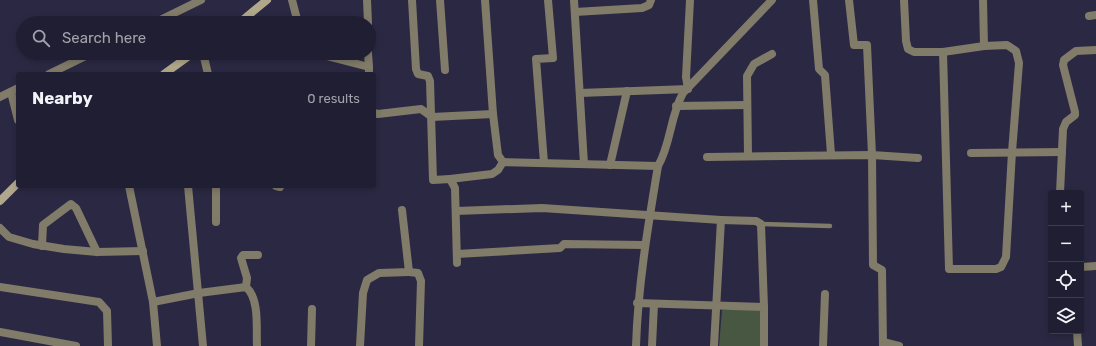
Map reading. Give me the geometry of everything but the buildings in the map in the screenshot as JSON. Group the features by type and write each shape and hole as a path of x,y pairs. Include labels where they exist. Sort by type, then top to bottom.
{"main road":[{"path":"248,16 267,0"},
{"path":"167,72 183,60"},
{"path":"0,202 16,185"}],"street":[{"path":"168,16 201,0"},
{"path":"292,0 296,16"},
{"path":"367,0 368,16"},
{"path":"412,0 416,69 418,74 428,76 430,79 433,180 492,174 498,170 503,162"},
{"path":"440,0 445,70"},
{"path":"485,0 493,114 498,155 503,162"},
{"path":"544,163 536,59 553,58 548,0"},
{"path":"574,0 584,164"},
{"path":"575,12 642,8 649,5 650,0"},
{"path":"688,88 686,76 690,0"},
{"path":"636,346 638,303 645,245 658,166 664,156 676,106 688,88 772,0"},
{"path":"813,0 819,69 825,75 831,154"},
{"path":"849,0 854,46 867,45 872,155 873,265 882,270 883,344 898,346"},
{"path":"904,0 906,41 908,49 914,52 943,52 984,46 1007,45 1012,47 1018,56 1019,63 1005,263 996,269 949,269 943,52"},
{"path":"982,0 984,46"},
{"path":"1060,190 1064,126 1075,115 1063,65 1064,60 1076,51 1096,50"},
{"path":"748,156 747,81 750,70 759,59 772,54"},
{"path":"53,72 78,60"},
{"path":"205,60 208,72"},
{"path":"337,60 369,71 368,60"},
{"path":"580,94 688,88"},
{"path":"0,97 15,90 16,100"},
{"path":"610,164 627,91"},
{"path":"676,106 747,105"},
{"path":"376,114 421,109 432,117 493,114"},
{"path":"971,153 1062,152"},
{"path":"707,156 831,154 918,158"},
{"path":"503,162 658,166"},
{"path":"450,179 455,188 456,264"},
{"path":"129,188 153,302 157,346"},
{"path":"188,188 203,346"},
{"path":"216,188 216,222"},
{"path":"42,246 43,225 71,204 76,208 97,252"},
{"path":"456,211 542,208 650,216 756,221 761,224 764,346"},
{"path":"402,210 409,272"},
{"path":"714,346 721,220"},
{"path":"0,228 9,236 42,246 97,252 143,251"},
{"path":"457,254 560,248 564,244 645,245"},
{"path":"258,255 243,255 241,258 246,275 246,287 253,296 255,305 258,346"},
{"path":"1084,266 1096,266"},
{"path":"360,346 363,293 367,280 379,274 409,272 418,274 421,282 419,346"},
{"path":"0,287 99,302 107,311 108,346"},
{"path":"153,302 199,293 246,287"},
{"path":"823,346 825,294"},
{"path":"638,303 764,307"},
{"path":"652,346 654,304"},
{"path":"311,346 312,309"},
{"path":"0,332 76,346"},
{"path":"1077,334 1078,346"}],"lane":[{"path":"761,224 830,226"}],"green space":[{"path":"722,310 760,310 760,346 719,346"}]}
